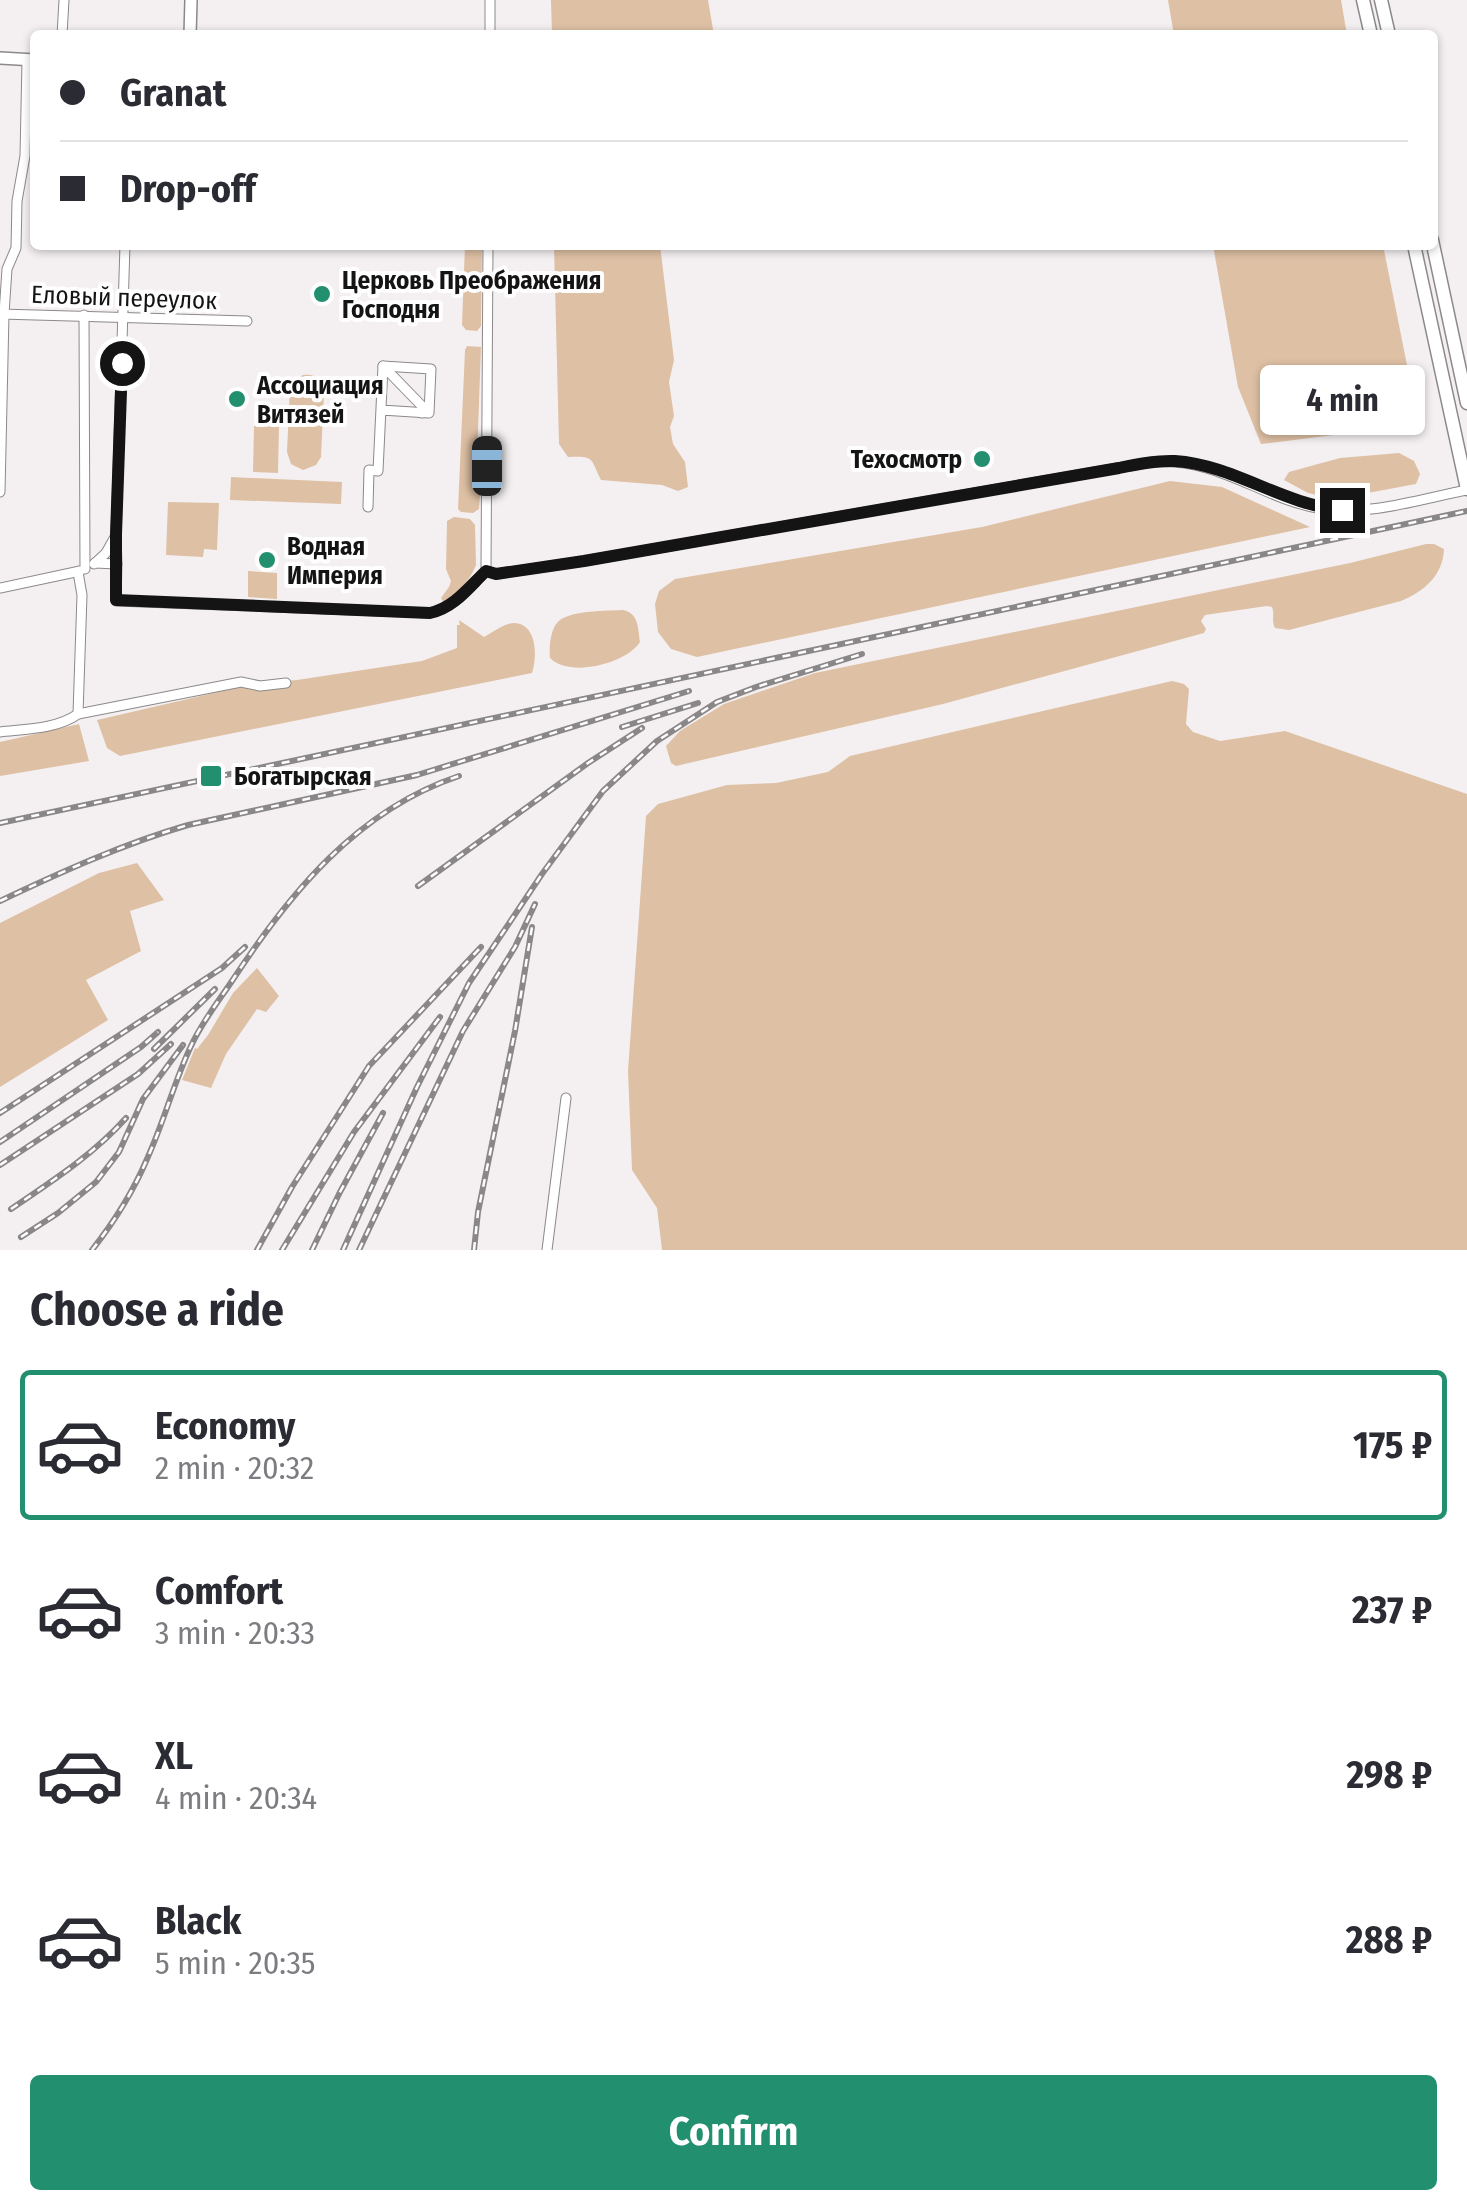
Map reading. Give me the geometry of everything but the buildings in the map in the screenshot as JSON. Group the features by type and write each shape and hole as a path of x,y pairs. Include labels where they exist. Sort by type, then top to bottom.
{"highway":[{"path":"1363,0 1369,30"},
{"path":"1381,0 1388,30"},
{"path":"1415,250 1467,490"},
{"path":"1434,250 1467,403"}],"main road":[{"path":"190,30 192,0"},
{"path":"0,58 30,60"}],"street":[{"path":"62,30 64,0"},
{"path":"490,0 490,30"},
{"path":"0,492 2,314 8,268 16,248 30,79"},
{"path":"124,250 116,600 430,613 451,605 486,571 488,250"},
{"name":"Еловый переулок","path":"2,314 247,321"},
{"path":"78,714 84,315"},
{"path":"380,410 428,413 431,369 383,366"},
{"path":"368,507 369,470 378,471 383,366"},
{"path":"383,366 422,406 422,413"},
{"path":"486,571 496,574 584,561 1152,462 1182,462 1221,471 1290,500 1331,510 1366,510 1467,490"},
{"path":"0,586 82,570 95,563 116,534"},
{"path":"95,563 117,564"},
{"path":"0,732 56,724 78,714 241,682 286,684"},
{"path":"546,1250 566,1098"}],"shaded area":[{"path":"551,0 708,0 713,30 552,30"},
{"path":"1168,0 1341,0 1346,30 1173,30"},
{"path":"465,250 482,250 481,326 477,331 466,330 462,325"},
{"path":"554,250 661,250 674,360 669,382 674,416 670,427 673,444 685,462 688,487 678,491 662,485 601,480 590,460 568,457 559,444"},
{"path":"1214,250 1384,250 1408,370 1414,425 1261,444 1238,387"},
{"path":"467,346 481,347 476,486 480,494 479,509 473,513 458,509"},
{"path":"303,375 318,378 324,392 321,457 316,465 303,470 291,464 287,452 290,387"},
{"path":"254,426 279,426 278,473 253,472"},
{"path":"1399,453 1414,461 1420,474 1416,484 1335,499 1308,493 1284,480 1289,472 1340,458"},
{"path":"231,477 342,482 341,504 230,500"},
{"path":"1170,481 1222,487 1310,527 697,657 671,649 658,632 655,604 659,591 675,579 982,527"},
{"path":"168,502 219,503 217,550 204,549 203,557 166,555"},
{"path":"454,517 470,519 475,525 476,565 463,586 444,603 441,598 451,581 446,569 447,521"},
{"path":"1426,544 1444,549 1440,567 1425,587 1401,601 1289,630 1275,628 1272,607 1267,606 1205,615 1201,621 1204,633 943,704 676,766 671,763 666,746 680,731 724,704 815,673"},
{"path":"248,571 277,573 277,599 248,597"},
{"path":"623,610 635,618 640,642 623,657 583,668 559,664 550,658 552,632 560,620 582,613"},
{"path":"459,620 484,637 507,624 523,625 534,643 532,673 120,756 107,748 97,720 257,683 422,661 457,648"},
{"path":"1172,681 1189,689 1186,724 1193,732 1220,741 1285,731 1467,794 1467,1250 662,1250 657,1208 632,1170 628,1071 646,816 658,804 727,785 776,783 828,772 850,756"},
{"path":"79,724 89,761 0,776 0,742"},
{"path":"137,863 164,900 130,911 141,951 86,980 108,1020 0,1087 0,923 99,873"},
{"path":"257,968 279,996 266,1012 257,1009 226,1054 211,1088 182,1080 195,1048 208,1035 233,993"}],"railway":[{"path":"0,823 1467,511"},
{"path":"343,1250 469,983 603,791 657,741 717,702 862,654"},
{"path":"0,901 92,859 188,825 417,775 689,691"},
{"path":"622,727 698,703"},
{"path":"418,886 642,728"},
{"path":"92,1250 142,1171 195,1037 277,917 357,833 422,791 459,776"},
{"path":"359,1250 463,1031 515,947 535,904"},
{"path":"474,1250 532,927"},
{"path":"0,1113 222,968 245,947"},
{"path":"257,1250 369,1066 481,947"},
{"path":"154,1049 215,989"},
{"path":"282,1250 354,1132 440,1017"},
{"path":"0,1142 158,1032"},
{"path":"0,1165 138,1074 171,1044"},
{"path":"21,1237 96,1182 119,1152 143,1099 183,1045"},
{"path":"312,1250 383,1113"},
{"path":"11,1209 86,1156 126,1118"}],"place":[{"name":"Церковь Преображения Господня","path":"322,294"},
{"name":"Ассоциация Витязей","path":"237,399"},
{"name":"Техосмотр","path":"982,459"},
{"name":"Водная Империя","path":"267,560"},
{"name":"Богатырская","path":"211,776"}],"route":[{"path":"122,363 116,600 430,613 451,605 486,571 496,574 584,561 1172,460 1221,471 1290,500 1342,510"}]}
